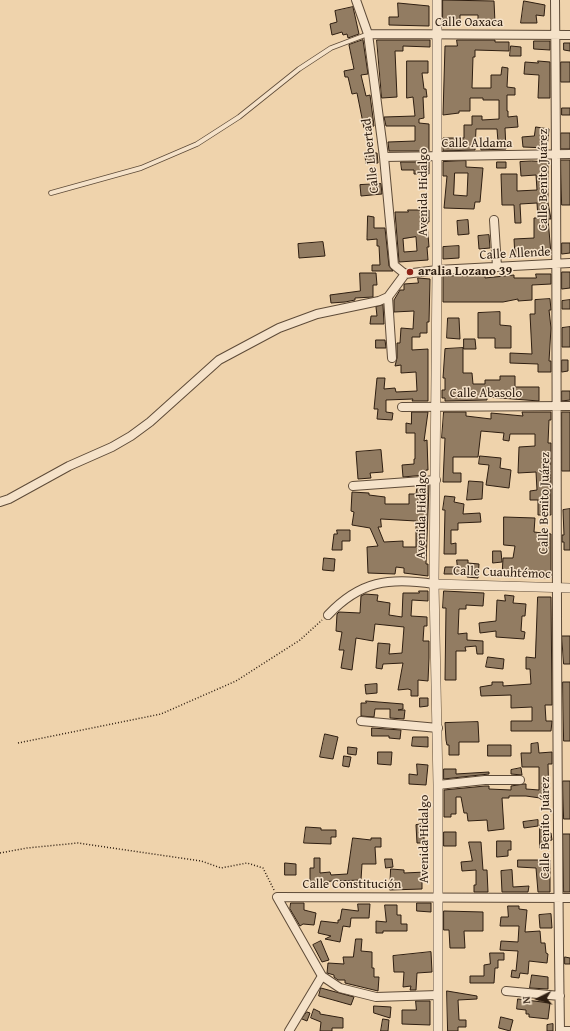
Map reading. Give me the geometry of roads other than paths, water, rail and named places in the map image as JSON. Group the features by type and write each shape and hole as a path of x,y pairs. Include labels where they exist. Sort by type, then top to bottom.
{"street":[{"name":"Calle Libertad","path":"356,0 368,34 384,157 394,264 405,274"},
{"name":"Avenida Hidalgo","path":"437,0 436,480 434,584 435,681 438,728 438,1031"},
{"name":"Calle Benito Juárez","path":"555,0 558,406 556,588 560,1031"},
{"name":"Calle Oaxaca","path":"368,34 570,35"},
{"name":"Calle Aldama","path":"384,157 556,156 570,154"},
{"path":"494,220 497,267"},
{"name":"Calle Allende","path":"437,270 570,263"},
{"path":"0,502 10,499 69,466 112,447 131,436 150,422 219,360 280,328 318,314 379,301 388,297 405,274 437,270"},
{"path":"388,297 392,358"},
{"name":"Calle Abasolo","path":"402,406 570,406"},
{"path":"353,486 436,480"},
{"path":"328,615 337,605 352,594 377,583 410,580 434,584"},
{"name":"Calle Cuauhtémoc","path":"434,584 570,588"},
{"path":"361,721 438,728"},
{"path":"438,785 485,780 520,780"},
{"name":"Calle Constitución","path":"322,976 278,897 570,898"},
{"path":"289,1031 322,976 340,988 376,997 438,995"},
{"path":"506,991 560,996"},
{"path":"560,1031 569,1031"}],"lane":[{"path":"51,193 141,168 196,144 239,117 299,69 331,48 368,34"}],"place":[{"name":"aralia Lozano 39","path":"410,272"}]}
